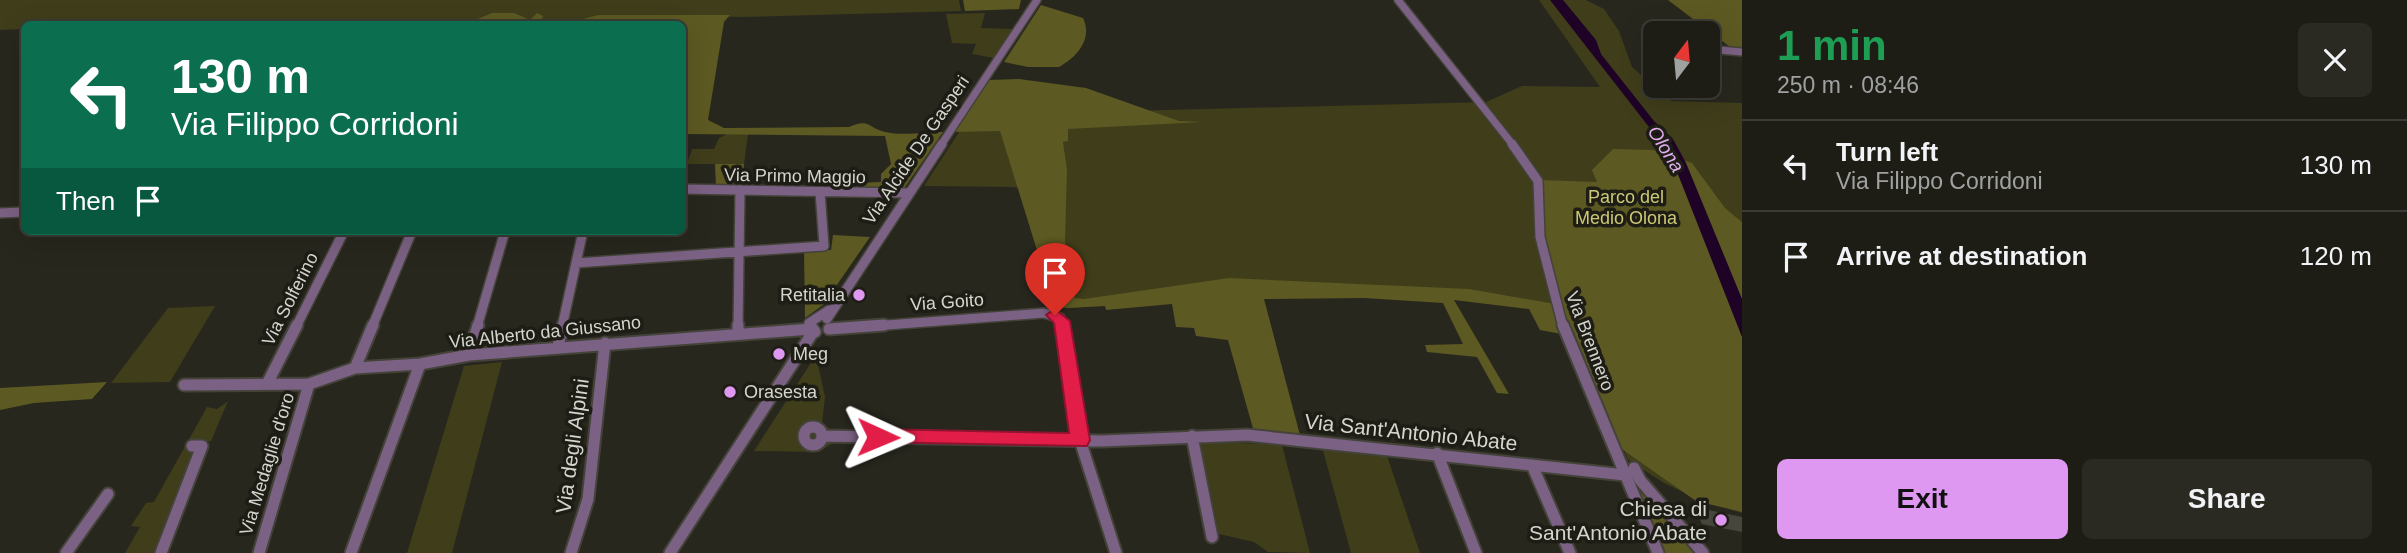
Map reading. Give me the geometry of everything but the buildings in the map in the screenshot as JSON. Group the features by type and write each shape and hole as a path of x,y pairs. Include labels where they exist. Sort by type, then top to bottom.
{"street":[{"name":"Via Alcide De Gasperi","path":"670,553 1037,0"},
{"name":"Via Brennero","path":"1398,0 1536,175 1540,237 1558,314 1629,472 1658,553"},
{"path":"1720,51 1742,52"},
{"name":"Via Primo Maggio","path":"686,189 908,193"},
{"path":"738,332 740,190"},
{"path":"576,263 824,246 820,192"},
{"path":"0,213 21,212"},
{"name":"Via Solferino","path":"267,384 342,235"},
{"path":"355,368 410,235"},
{"path":"469,355 504,235"},
{"path":"558,346 582,235"},
{"name":"Via Goito","path":"820,325 852,326 1044,313 1055,315 1062,321 1080,440"},
{"name":"Via Alberto da Giussano","path":"309,384 355,368 420,364 469,355 558,346 820,325"},
{"name":"Via degli Alpini","path":"571,553 588,499 605,343"},
{"path":"351,553 420,364"},
{"name":"Via Medaglie d'oro","path":"184,385 309,384 258,553"},
{"name":"Via Sant'Antonio Abate","path":"823,436 1080,440 1247,435 1629,472"},
{"path":"1192,436 1212,537"},
{"path":"1080,440 1116,553"},
{"path":"161,553 202,446 192,446"},
{"path":"1437,453 1476,553"},
{"path":"1532,464 1570,553"},
{"path":"1629,472 1640,480 1703,553"},
{"path":"66,553 108,494"}],"green space":[{"path":"0,0 959,0 961,11 742,17 642,15 554,21 21,21 21,29 0,30"},
{"path":"963,0 1021,0 1019,9 965,11"},
{"name":"Parco del Medio Olona","path":"1539,0 1586,0 1604,9 1619,31 1632,67 1643,77 1643,98 1742,103 1742,513 1700,500 1664,483 1628,460 1565,306 1348,292 1052,309 1046,246 1032,190 1013,187 924,186 961,129 1126,111 1486,102 1522,86 1600,87"},
{"path":"1668,0 1742,0 1742,48 1730,47 1720,39 1720,21 1696,21"},
{"path":"1041,5 1083,18 1086,33 1082,47 1059,67 1028,67 1004,62"},
{"path":"492,13 514,13 530,20 537,13 543,16 542,19 583,19 598,15 730,15 724,22 708,120 724,128 849,127 861,123 892,133 943,132 905,187 855,190 856,183 881,182 881,174 891,164 885,136 686,134 686,21 473,21"},
{"path":"985,13 981,28 1013,29 994,58 972,54 976,44 952,43 946,14"},
{"path":"1019,79 1086,88 1179,121 1203,122 1068,129 1068,141 1063,142 1067,170 1065,241 1075,298 1084,299 1229,278 1469,289 1555,304 1540,239 1540,180 1597,182 1592,170 1613,149 1653,150 1692,163 1725,208 1742,222 1742,512 1696,501 1613,443 1567,335 1540,330 1529,309 1454,300 1509,394 1497,393 1477,357 1427,352 1425,345 1463,344 1443,303 1364,298 1264,299 1301,439 1254,432 1228,340 1196,336 1194,328 1176,327 1172,304 1106,310 1105,306 1067,308 1053,302 1000,131 952,132 989,80"},
{"path":"727,134 748,134 744,164 687,164 692,149 714,149 719,138"},
{"path":"715,164 744,164 742,188 716,187"},
{"path":"833,235 870,237 823,305 805,318 804,251 831,250"},
{"path":"215,306 170,382 111,383 168,308"},
{"path":"816,355 825,397 822,424 830,429 831,444 819,452 754,451"},
{"path":"502,362 452,553 407,553 464,366"},
{"path":"107,382 92,399 34,403 0,410 0,388"},
{"path":"228,401 211,441 201,443 158,553 125,553 140,527 131,526 146,503 154,502 207,407 217,409"},
{"path":"1200,441 1282,445 1310,553 1268,552 1254,542 1219,534"},
{"path":"1322,447 1386,453 1420,553 1351,553"},
{"path":"1616,452 1703,553 1659,553"}],"shaded area":[{"path":"1550,0 1563,0 1596,40 1601,54 1654,121 1673,139 1686,163 1742,299 1742,337 1670,154"}],"place":[{"name":"Retitalia","path":"859,295"},
{"name":"Meg","path":"779,354"},
{"name":"Orasesta","path":"730,392"},
{"name":"Chiesa di Sant'Antonio Abate","path":"1721,520"}],"route":[{"path":"878,437 1080,440 1062,321 1055,315"}],"water label":[{"name":"Olona","path":"1666,149"}]}
